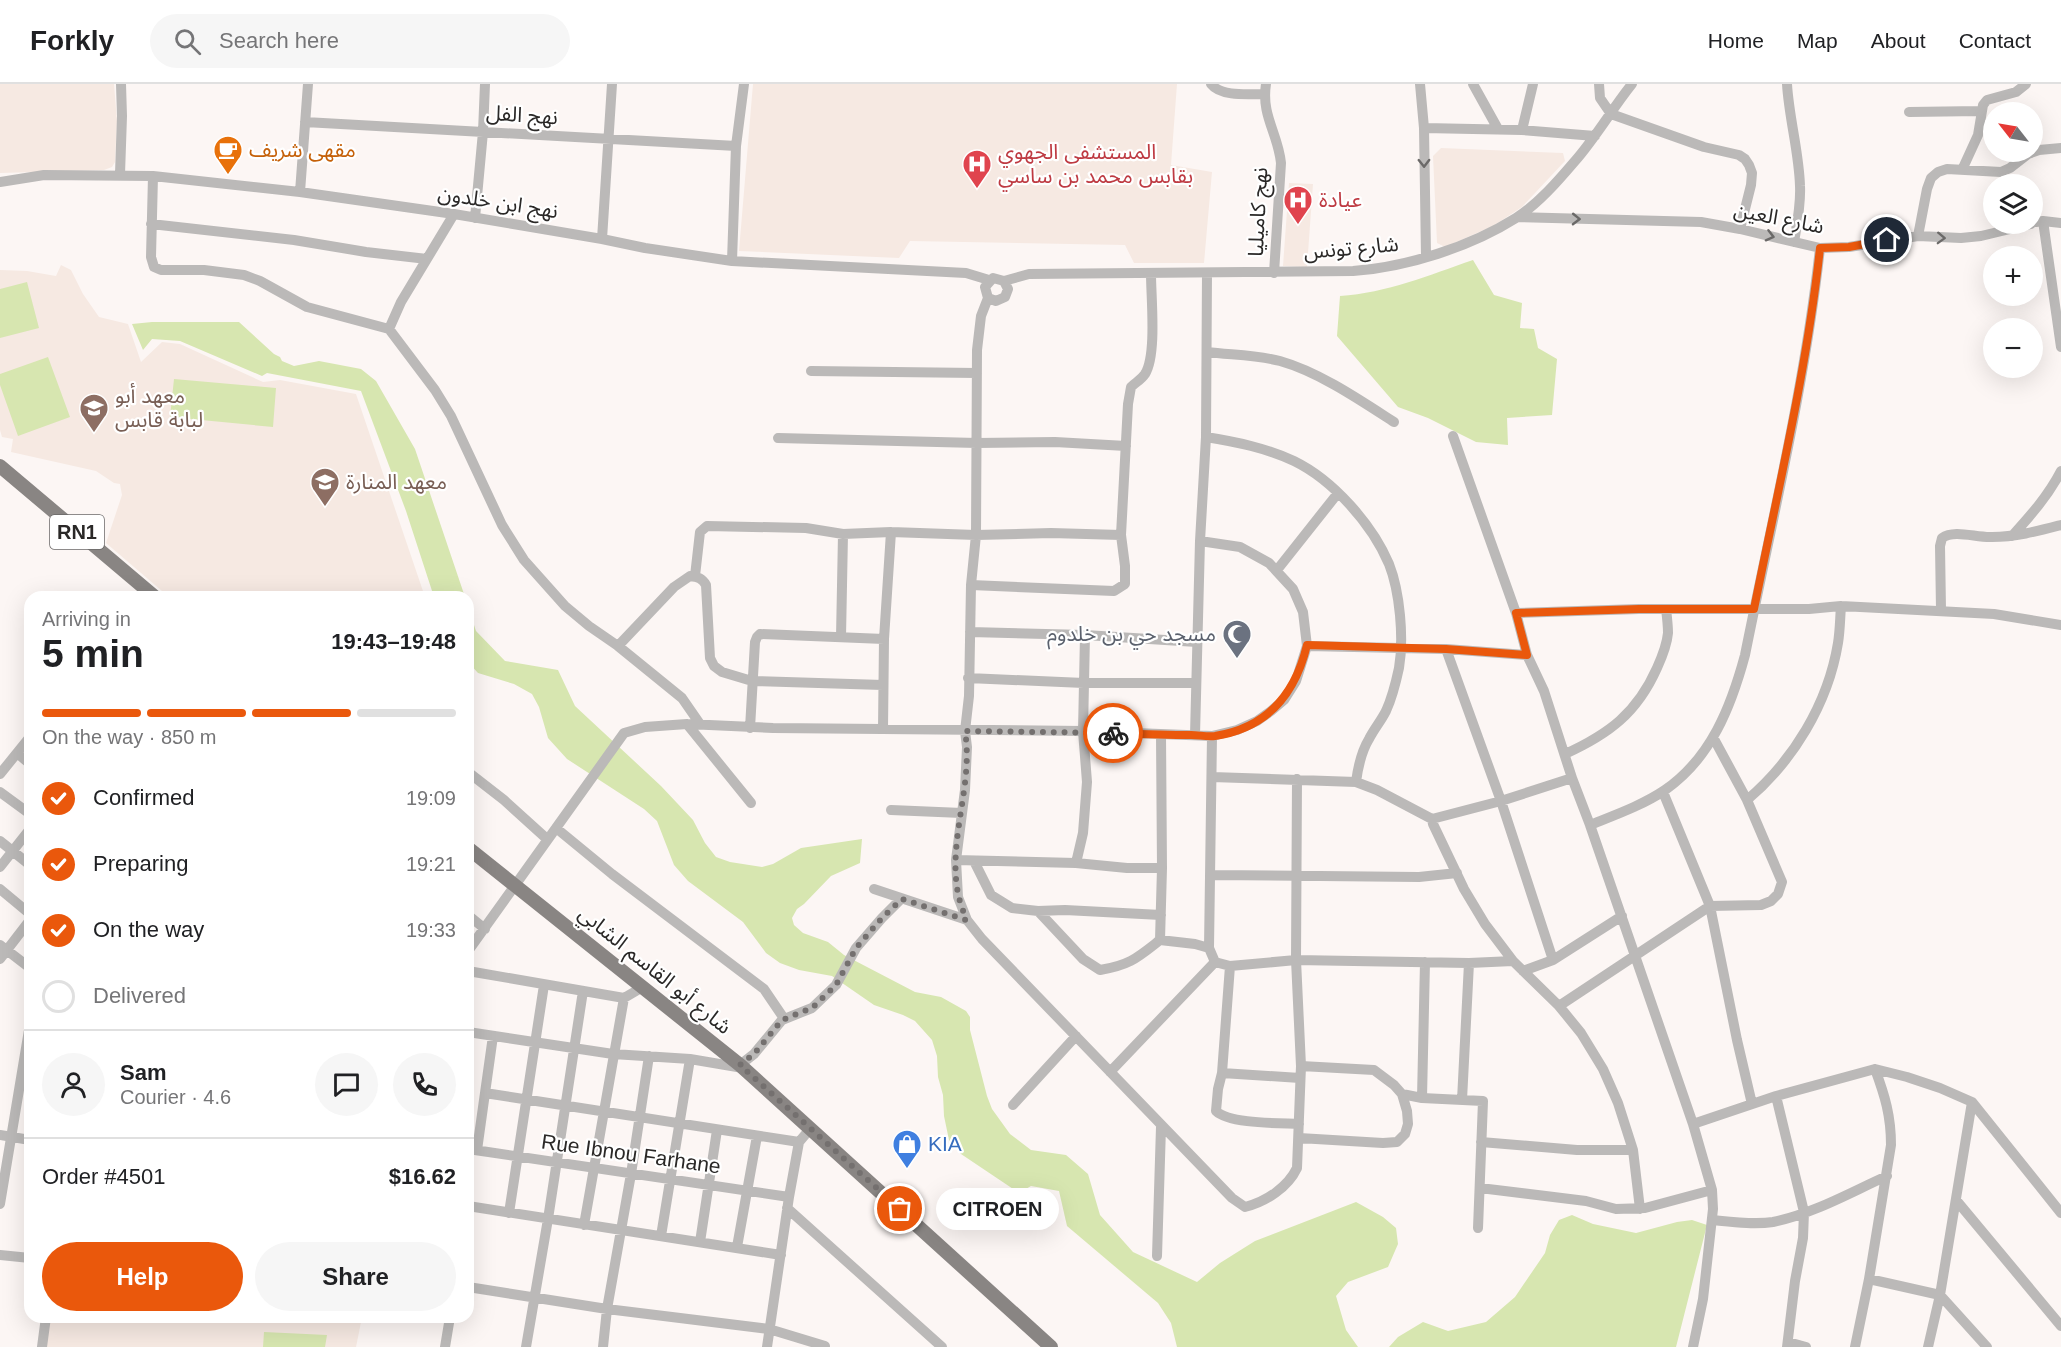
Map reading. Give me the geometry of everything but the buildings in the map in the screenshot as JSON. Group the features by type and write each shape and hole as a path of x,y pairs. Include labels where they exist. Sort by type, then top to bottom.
{"main road":[{"name":"RN1","path":"0,466 143,591"},
{"name":"شارع أبو القاسم الشابي","path":"474,855 742,1066 1051,1347"}],"street":[{"path":"120,174 121,84"},
{"path":"300,192 308,84"},
{"path":"475,218 485,84"},
{"path":"602,239 612,84"},
{"path":"732,261 736,147 744,84"},
{"path":"1211,84 1213,88 1223,91 1265,89"},
{"path":"1420,84 1424,128 1426,256"},
{"path":"1473,84 1498,129"},
{"path":"1522,130 1533,84"},
{"path":"1599,84 1600,98 1611,114 1704,147 1739,155 1745,159 1752,173 1740,229"},
{"name":"شارع تونس","path":"1004,281 1029,274 1274,273 1380,269 1407,264 1483,237 1518,217 1556,182 1595,136 1632,84"},
{"path":"1786,84 1800,188 1794,242"},
{"path":"1962,170 1978,135 1981,125 1980,111 1987,100 2016,92 2026,84"},
{"name":"نهج كاميليا","path":"1265,89 1268,121 1280,150 1281,163 1274,273"},
{"path":"1909,112 1980,111"},
{"name":"نهج الفل","path":"305,123 736,147"},
{"path":"1424,128 1522,130 1595,136"},
{"path":"1918,236 1925,197 1931,178 1938,172 1947,169 2001,172 2028,154 2039,150 2061,148"},
{"name":"نهج ابن خلدون","path":"0,182 44,175 153,176 300,192 454,214 732,261 966,273 989,280"},
{"path":"153,176 152,263 157,270 204,270 244,275 260,281 307,307 389,329 435,390 451,416 502,525 521,556 565,606 682,698 700,724"},
{"path":"389,329 401,302 454,214"},
{"name":"شارع العين","path":"1518,217 1701,222 1820,248 1849,247 1918,236 1961,238 1989,234"},
{"name":"شارع العين","path":"2043,222 2061,223"},
{"path":"151,224 294,240 427,259"},
{"path":"2037,234 2061,347"},
{"path":"1590,825 1663,792 1693,767 1713,737 1736,688 1792,420 1815,294 1820,248"},
{"path":"1195,735 1200,541 1206,438 1207,273"},
{"path":"971,585 1114,591 1125,584 1125,566 1120,535 1128,404 1131,387 1142,379 1150,364 1152,348 1151,274"},
{"path":"988,298 996,301 1005,297 1008,289 1004,281 997,278 989,280 985,286 988,298 981,316 979,330 976,535 971,585 969,696 965,731 967,747 956,860 958,897 966,920 1005,964 1232,1198 1245,1207 1255,1205 1291,1180 1297,1168 1301,1066 1296,960 1297,779"},
{"path":"1207,352 1265,358 1291,365 1346,392 1394,423"},
{"path":"811,371 977,373"},
{"path":"1453,436 1516,613 1527,655 1544,691 1572,778 1622,916 1693,1124 1712,1190 1712,1220 1703,1299 1693,1347"},
{"path":"778,438 977,443 1055,442 1126,446"},
{"path":"1206,438 1260,448 1277,454 1297,462 1328,483 1360,518 1389,565 1397,600 1399,667 1393,693 1379,723 1367,740 1356,782"},
{"path":"2012,536 2034,513 2061,471"},
{"path":"1277,570 1338,493"},
{"path":"1941,610 1940,546 1942,538 1955,533 1993,537 2012,536 2061,525"},
{"path":"695,576 700,532 707,526 806,528 843,534 891,532 976,535 1051,533 1120,535"},
{"path":"882,729 884,639 891,532"},
{"path":"841,637 843,534"},
{"path":"474,943 624,733 645,727 700,724 750,728 1083,731 1212,736 1237,730 1257,721 1284,700 1296,681 1307,645 1304,612 1298,597 1277,570 1254,553 1240,547 1200,541"},
{"path":"618,646 674,587 690,576 695,576 702,579 706,585 710,658 714,666 722,672 752,681 883,685"},
{"path":"1747,800 1767,783 1785,762 1822,698 1838,643 1841,606"},
{"path":"1516,613 1841,606 1941,610 2028,618 2061,625"},
{"path":"1565,754 1592,742 1610,730 1627,716 1639,700 1661,658 1668,634 1666,609"},
{"path":"970,632 1085,635 1197,642"},
{"path":"750,728 755,642 760,634 884,639"},
{"path":"1076,863 1083,833 1087,782 1083,731 1085,635"},
{"path":"1307,645 1446,649 1527,655"},
{"path":"1446,649 1501,801 1553,960"},
{"path":"968,678 1084,683 1196,683"},
{"path":"687,724 751,803"},
{"path":"1160,940 1161,735"},
{"path":"1212,736 1209,948 1215,962"},
{"path":"1559,1006 1710,906 1761,905 1771,901 1778,894 1782,882 1747,800 1713,737"},
{"path":"1,771 24,744"},
{"path":"17,753 24,759"},
{"path":"474,777 547,839"},
{"path":"1212,777 1356,782 1377,790 1432,819 1501,801 1572,778"},
{"path":"0,792 24,810"},
{"path":"1663,792 1710,906 1752,1104"},
{"path":"891,810 962,813"},
{"path":"1432,819 1464,889 1485,924 1513,961 1559,1006 1581,1033 1604,1068 1633,1150 1640,1209"},
{"path":"556,828 612,874 764,989 783,1017 782,1020"},
{"path":"0,867 24,836"},
{"path":"0,841 24,860"},
{"path":"956,860 1162,868"},
{"path":"974,861 991,895 1012,908 1161,915"},
{"path":"1210,875 1419,877 1457,873"},
{"path":"874,889 966,920"},
{"path":"0,890 24,909"},
{"path":"474,1033 613,1054 690,1059 742,1066 782,1020 812,1008 836,985 856,948 902,899"},
{"path":"1038,911 1083,959 1100,970 1133,961 1160,940 1196,944 1209,948"},
{"path":"1523,971 1553,960 1622,916"},
{"path":"474,920 485,929"},
{"path":"24,927 2,951 24,964"},
{"path":"1215,962 1230,966 1296,960 1469,963 1513,961"},
{"path":"1110,1072 1215,962"},
{"path":"1422,1098 1425,962"},
{"path":"1462,1100 1469,963"},
{"path":"1230,966 1222,1072 1216,1112 1221,1116 1299,1124"},
{"path":"474,972 624,998 641,988"},
{"path":"508,1213 544,985"},
{"path":"526,1347 583,991"},
{"path":"584,1225 624,998"},
{"path":"474,1141 486,1093 493,1036"},
{"path":"1013,1105 1076,1036"},
{"path":"603,1347 607,1310 649,1056"},
{"path":"661,1236 690,1059"},
{"path":"0,1204 24,1062"},
{"path":"1299,1138 1397,1142 1405,1134 1408,1124 1402,1094 1394,1084 1374,1070 1301,1066"},
{"path":"1693,1124 1776,1096 1875,1069 1918,1080 1972,1101 2061,1213"},
{"path":"1855,1347 1869,1279 1891,1145 1891,1124 1887,1101 1875,1069"},
{"path":"1222,1072 1300,1078"},
{"path":"486,1093 799,1142"},
{"path":"1402,1094 1422,1098 1483,1101 1478,1228"},
{"path":"1776,1096 1804,1212 1803,1238 1787,1344 1806,1347"},
{"path":"1928,1347 1940,1295 1972,1101"},
{"path":"1157,1256 1161,1126"},
{"path":"767,1347 799,1142 810,1129"},
{"path":"700,1242 717,1130"},
{"path":"0,1135 24,1139"},
{"path":"737,1247 757,1136"},
{"path":"1481,1142 1577,1150 1633,1150"},
{"name":"Rue Ibnou Farhane","path":"474,1149 747,1190 788,1202"},
{"path":"1712,1220 1771,1222 1804,1212 1887,1176"},
{"path":"1480,1188 1586,1201 1616,1209 1640,1209 1712,1190"},
{"path":"1956,1200 2061,1326"},
{"path":"788,1202 942,1347"},
{"path":"474,1210 508,1213 781,1255"},
{"path":"0,1255 24,1257"},
{"path":"1869,1279 1940,1295 1987,1347"},
{"path":"474,1288 607,1310 769,1329 825,1346"},
{"path":"42,1347 45,1323"},
{"path":"445,1347 449,1323"}],"shaded area":[{"path":"0,84 114,84 117,121 115,162 112,167 104,170 0,173"},
{"name":"المستشفى الجهوي بقابس محمد بن ساسي","path":"753,84 1177,84 1171,165 1212,172 1204,263 1134,263 1125,245 910,241 899,258 739,251"},
{"path":"1441,148 1563,153 1565,161 1522,207 1493,226 1445,247 1437,243 1433,156"},
{"name":"عيادة","path":"1289,183 1313,184 1307,267 1283,266"},
{"path":"61,265 71,270 83,294 99,317 128,324 141,362 162,342 180,344 263,382 280,380 356,394 423,591 162,591 106,543 122,495 120,484 114,483 96,471 11,452 13,439 2,437 0,430 0,270 27,271 56,276"},
{"path":"49,1323 361,1323 356,1347 44,1347"}],"green space":[{"path":"1473,260 1494,295 1522,303 1520,328 1534,329 1538,348 1557,359 1552,415 1507,418 1508,445 1476,442 1428,418 1398,407 1337,336 1340,296 1391,287"},
{"path":"27,282 39,328 0,338 0,289"},
{"path":"239,322 282,361 294,366 319,361 361,369 376,381 415,449 463,591 432,591 406,511 361,391 267,373 262,376 180,341 152,339 143,350 132,324"},
{"path":"48,357 70,417 18,436 0,385 0,374"},
{"path":"174,379 276,388 273,427 170,417"},
{"path":"474,625 476,631 505,661 558,670 575,706 661,786 693,820 705,843 716,857 730,862 762,867 773,864 801,848 862,839 860,863 831,876 797,909 792,918 794,925 803,933 828,942 844,955 915,992 941,997 966,1011 970,1017 970,1030 992,1109 1010,1134 1031,1150 1066,1155 1088,1174 1100,1215 1133,1252 1197,1282 1220,1263 1255,1241 1356,1202 1383,1217 1396,1228 1398,1244 1388,1267 1348,1282 1336,1296 1346,1330 1358,1347 1177,1347 1171,1323 1158,1303 1067,1226 1059,1191 1031,1186 1019,1193 961,1154 949,1140 943,1095 938,1077 937,1056 932,1040 915,1021 874,1005 832,976 799,970 780,963 766,953 743,922 688,881 674,865 657,821 644,809 567,759 548,738 539,707 532,694 514,684 478,673 474,669"},
{"path":"1572,1215 1593,1224 1636,1233 1692,1220 1707,1225 1676,1347 1389,1347 1398,1337 1423,1322 1448,1331 1486,1322 1515,1297 1545,1253 1550,1235 1559,1220"},
{"path":"264,1332 327,1335 325,1347 263,1347"}],"way so far":[{"path":"900,1209 740,1065 754,1054 782,1020 812,1008 836,985 856,948 902,899 966,920 958,897 956,860 965,790 967,747 965,731 1113,733"}],"place":[{"name":"مقهى شريف","path":"228,176"},
{"name":"المستشفى الجهوي بقابس محمد بن ساسي","path":"977,190"},
{"name":"عيادة","path":"1298,226"},
{"name":"معهد أبو لبابة قابس","path":"94,434"},
{"name":"معهد المنارة","path":"325,508"},
{"name":"مسجد حي بن خلدوم","path":"1237,660"},
{"name":"KIA","path":"907,1170"},
{"name":"CITROEN","path":"900,1209"}],"route":[{"path":"1113,733 1212,736 1237,730 1257,721 1284,700 1296,681 1307,645 1446,649 1527,655 1516,613 1639,609 1754,609 1796,399 1815,294 1820,248 1849,247 1887,240"}]}
